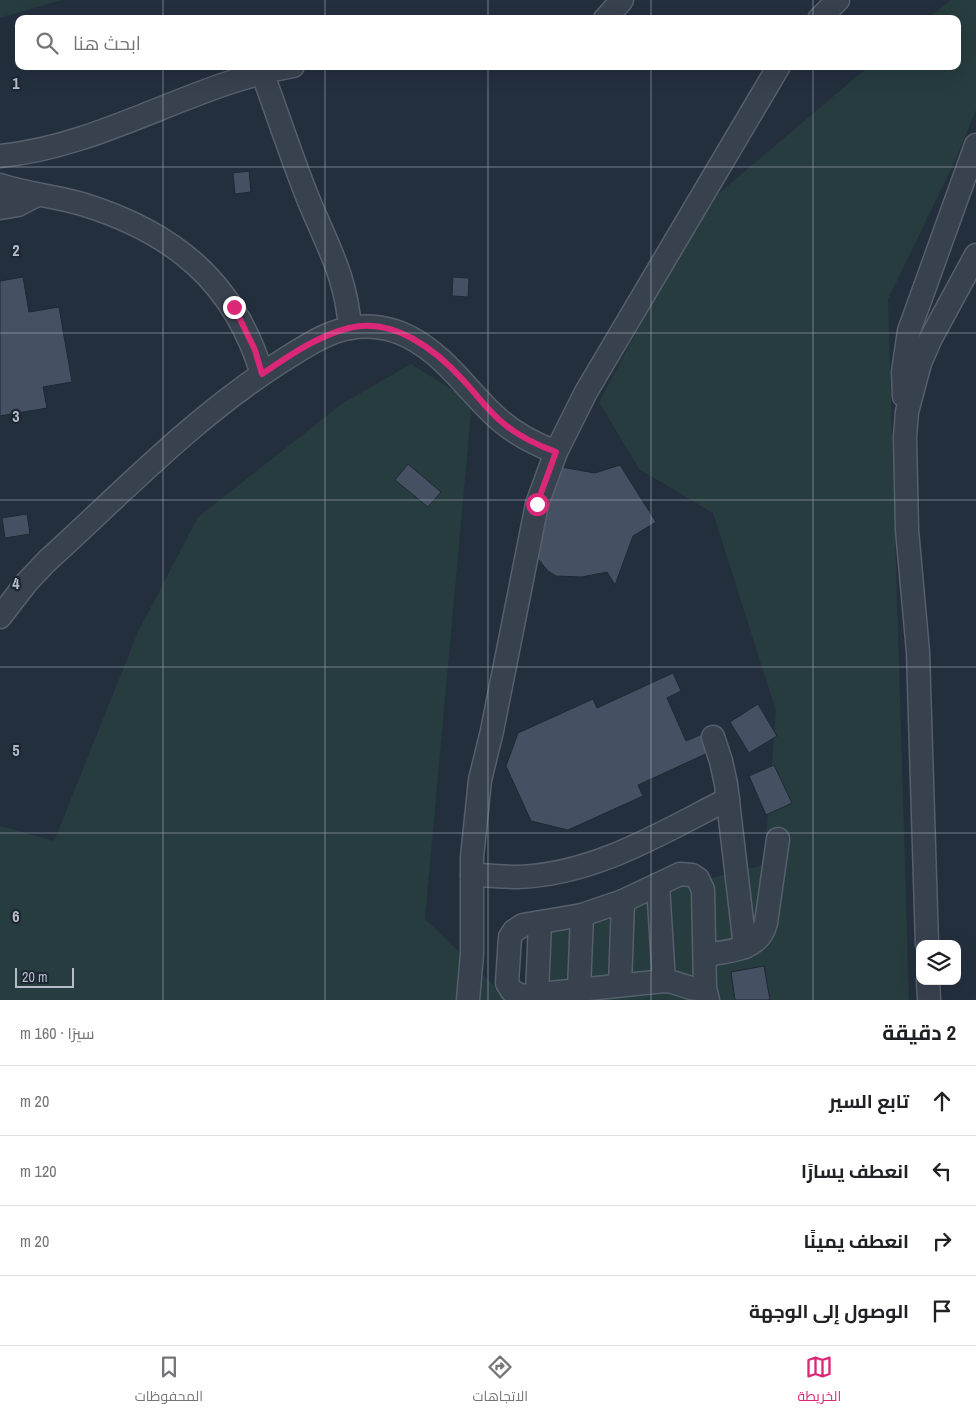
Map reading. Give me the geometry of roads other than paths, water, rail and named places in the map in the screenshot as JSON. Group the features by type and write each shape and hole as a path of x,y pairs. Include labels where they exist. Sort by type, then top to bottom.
{"lane":[{"path":"609,15 622,0"},
{"path":"822,15 838,0"},
{"path":"0,156 33,151 79,139 193,94 272,70"},
{"path":"468,1000 472,954 472,875 476,802 507,656 529,534 539,496 556,452 586,392 777,70"},
{"path":"262,72 310,201 339,268 348,306 350,328"},
{"path":"927,940 918,652 905,484 907,412 903,372 909,331 976,145"},
{"path":"0,185 36,195 81,204 124,220 174,248 206,273 234,307 246,328 262,374"},
{"path":"0,208 18,205 36,195"},
{"path":"907,412 915,380 931,338 976,255"},
{"path":"0,617 46,561 189,430 262,374 302,348 329,335 350,328 381,328 407,336 418,342 446,364 504,424 520,436 556,452"},
{"path":"713,737 723,767 728,799 745,947"},
{"path":"472,875 518,877 570,869 595,862 622,852 728,799"},
{"path":"705,955 745,947 757,941 764,930 778,839"},
{"path":"680,874 692,875 701,884 707,994 676,982 664,980 516,995 508,987 510,937 514,931 523,925 582,915 623,901 658,885 680,874"},
{"path":"658,885 664,980"},
{"path":"620,985 623,901"},
{"path":"579,990 582,915"},
{"path":"537,994 540,923"},
{"path":"928,985 929,1000"}]}
